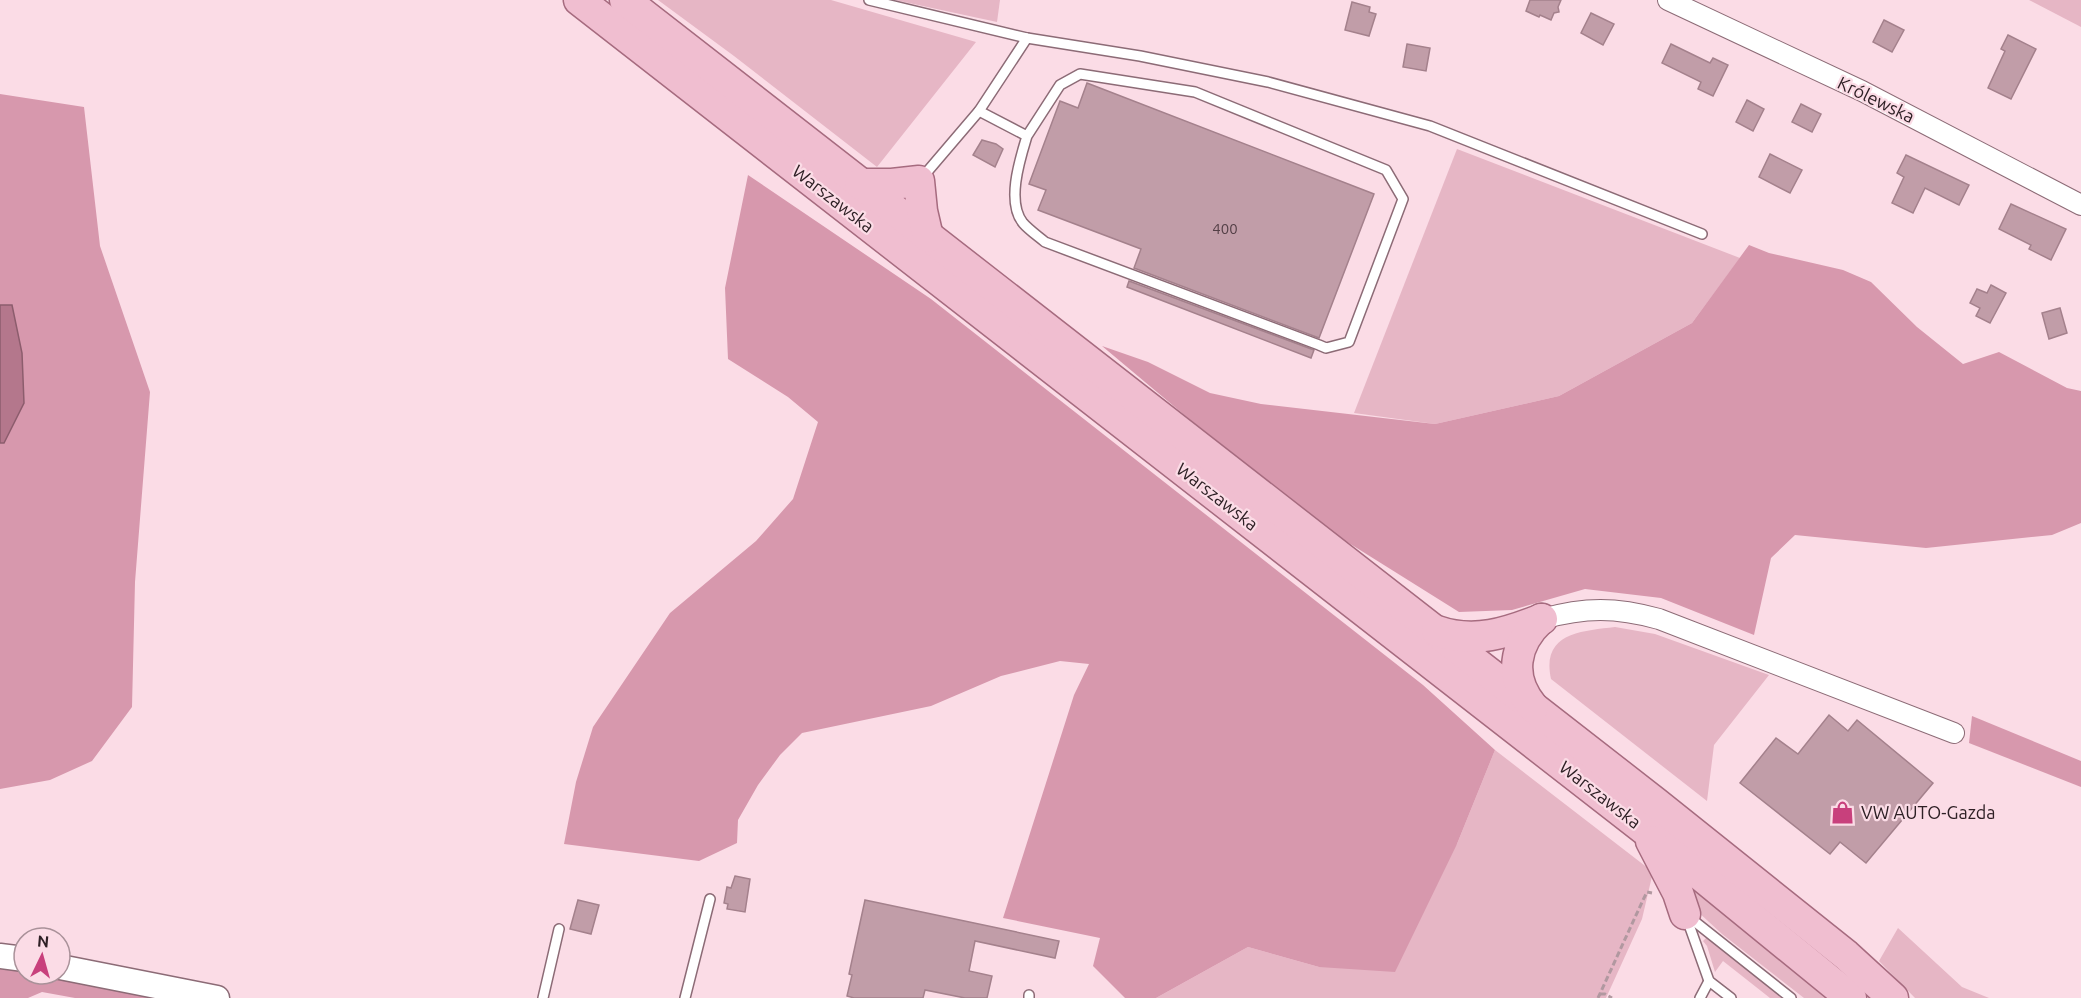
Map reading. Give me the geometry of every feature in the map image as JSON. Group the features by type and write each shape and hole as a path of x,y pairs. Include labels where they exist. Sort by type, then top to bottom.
{"main road":[{"name":"Warszawska","path":"579,0 1646,830 1851,998"},
{"name":"Warszawska","path":"625,0 1778,899 1846,955 1893,998"},
{"path":"860,184 919,181 928,237"},
{"path":"1431,628 1457,636 1484,637 1509,632 1542,618"},
{"path":"1542,618 1523,640 1517,665 1524,693 1531,705 1542,715"},
{"path":"1646,830 1682,903"}],"street":[{"name":"Królewska","path":"1668,0 1862,91 2081,205"},
{"path":"1542,618 1588,609 1642,614 1954,733"},
{"path":"72,969 217,998"}],"lane":[{"path":"869,0 1027,38 1140,56 1268,82 1430,126 1702,234"},
{"path":"919,181 979,111 1027,38"},
{"path":"1080,74 1195,92 1386,170 1403,200 1349,342 1326,348 1045,242 1022,222 1016,202 1017,171 1027,136 1060,85 1080,74"},
{"path":"979,111 1027,136"},
{"path":"685,998 710,899"},
{"path":"1682,903 1709,981 1731,998"},
{"path":"1682,903 1791,998"},
{"path":"543,998 559,929"},
{"path":"1700,998 1709,981"}],"path":[{"path":"1599,996 1647,892 1682,903"},
{"path":"1599,996 1605,994 1612,998"}],"shaded area":[{"path":"658,0 831,0 976,42 877,167"},
{"path":"895,0 1000,0 997,22"},
{"path":"2029,0 2081,0 2081,27"},
{"path":"0,94 84,107 100,246 150,392 135,582 132,707 92,761 50,780 0,789"},
{"path":"1457,149 1740,258 1692,323 1559,396 1435,424 1354,413"},
{"path":"748,175 931,299 1423,685 1495,750 1457,844 1395,972 1319,967 1248,947 1156,998 1125,998 1093,966 1100,938 1003,918 1074,695 1089,664 1060,661 1001,676 931,706 802,733 780,755 758,785 738,820 737,843 699,861 564,844 576,782 593,727 670,613 756,541 793,499 818,422 788,397 728,359 725,288"},
{"path":"1749,245 1769,253 1843,270 1871,282 1917,327 1963,364 1999,352 2067,388 2081,391 2081,523 2052,535 1926,548 1795,535 1771,558 1754,635 1661,598 1585,589 1512,610 1459,612 1344,540 1188,418 1102,346 1148,362 1210,393 1261,404 1435,424 1559,396 1692,323"},
{"path":"0,305 12,305 22,353 24,403 4,443 0,443"},
{"path":"1615,627 1655,634 1769,675 1714,745 1707,801 1551,679 1549,664 1552,652 1558,643 1577,633"},
{"path":"1972,716 2081,761 2081,787 1969,743"},
{"path":"1495,750 1653,872 1642,919 1606,998 1156,998 1248,947 1319,967 1457,844"},
{"path":"1677,869 1836,998 1804,998 1722,934 1696,910"},
{"path":"1898,928 1962,987 1989,998 1915,998 1879,961"},
{"path":"1708,936 1785,998 1770,998 1723,961 1715,972 1707,946 1703,941"},
{"path":"0,967 12,970 12,986 72,986 72,982 156,998 75,998 42,992 28,998 0,998"}],"building":[{"path":"1530,0 1561,0 1558,7 1559,12 1554,13 1551,20 1540,15 1539,17 1526,11"},
{"path":"1352,2 1370,7 1369,12 1376,14 1369,36 1345,30"},
{"path":"1591,13 1614,24 1603,45 1581,33"},
{"path":"1884,20 1904,30 1892,52 1873,42"},
{"path":"2008,35 2036,49 2011,99 1988,88 2005,51 2001,49"},
{"path":"1407,44 1430,48 1426,71 1403,67"},
{"path":"1671,44 1710,63 1713,58 1728,65 1713,96 1698,89 1701,82 1662,63"},
{"path":"1087,83 1374,194 1319,338 1134,268 1141,249 1038,210 1046,190 1029,184 1060,101 1078,108"},
{"path":"1747,100 1764,109 1753,131 1736,122"},
{"path":"1801,104 1821,114 1812,132 1792,122"},
{"path":"982,140 996,144 1003,149 995,167 973,155"},
{"path":"1770,154 1802,170 1790,193 1759,177"},
{"path":"1906,155 1969,185 1959,205 1925,188 1913,213 1892,203 1904,177 1897,173"},
{"path":"2011,204 2066,229 2051,260 2029,249 2031,245 1999,229"},
{"path":"1129,281 1314,350 1311,358 1127,287"},
{"path":"1991,285 2006,293 1990,323 1976,316 1980,308 1970,303 1977,289 1987,293"},
{"path":"2060,308 2067,333 2049,339 2042,313"},
{"name":"VW AUTO-Gazda","path":"1829,715 1848,731 1857,720 1933,783 1866,863 1840,842 1830,854 1740,783 1776,738 1798,754"},
{"path":"735,876 750,879 745,912 727,909 728,904 724,903 727,887 731,888"},
{"path":"578,900 599,905 591,934 570,929"},
{"path":"865,900 1059,941 1055,958 975,941 969,971 992,976 987,998 965,998 925,990 923,998 854,998 847,996 852,975 849,974"}],"place":[{"name":"VW AUTO-Gazda","path":"1843,813"}]}
